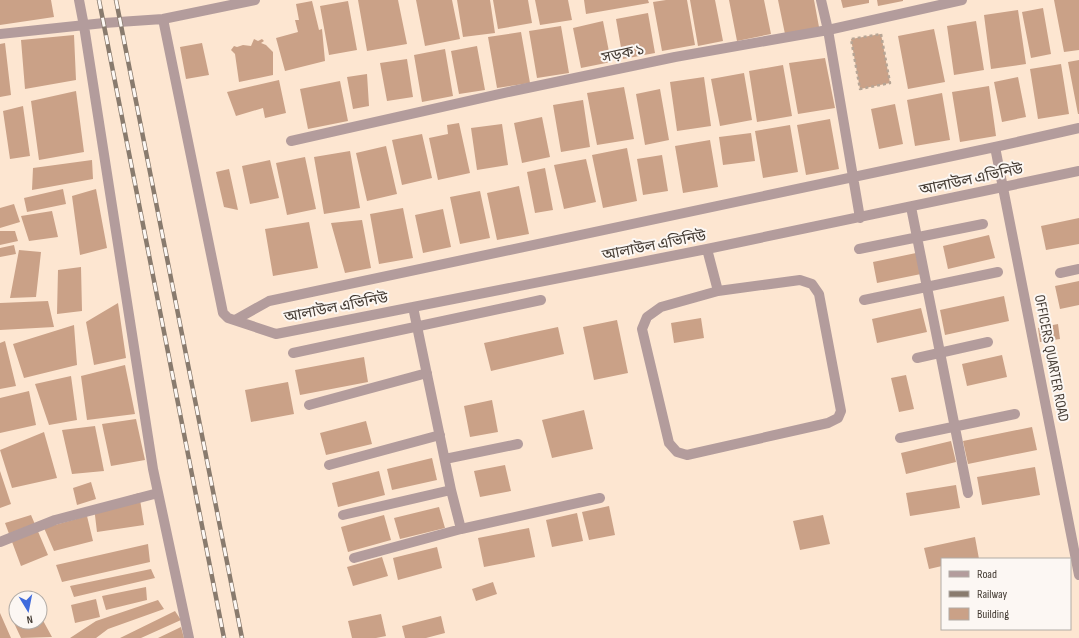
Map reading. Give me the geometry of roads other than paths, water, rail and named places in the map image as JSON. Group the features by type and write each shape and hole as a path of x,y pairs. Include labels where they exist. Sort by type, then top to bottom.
{"street":[{"path":"79,0 150,453 189,638"},
{"path":"0,34 104,23 162,20 255,0"},
{"path":"821,0 828,30 860,218"},
{"name":"সড়ক ১","path":"291,141 513,91 667,59 828,30 962,0"},
{"path":"162,20 223,313 228,318 235,320 269,301 1079,128"},
{"name":"OFFICERS QUARTER ROAD","path":"995,147 1079,575"},
{"name":"আলাউল এভিনিউ","path":"235,320 276,334 860,218 1079,171"},
{"path":"911,207 968,493"},
{"path":"859,249 983,224"},
{"path":"707,249 718,291"},
{"path":"1060,273 1079,269"},
{"path":"864,300 998,272"},
{"path":"800,280 812,284 819,294 841,411 838,418 828,422 688,455 677,452 669,443 642,329 647,317 661,307 718,291 800,280"},
{"path":"293,353 542,300"},
{"path":"413,307 451,490 461,529"},
{"path":"917,358 988,342"},
{"path":"309,405 427,374"},
{"path":"900,438 1015,414"},
{"path":"328,465 440,435"},
{"path":"445,459 518,444"},
{"path":"343,515 451,490"},
{"path":"0,542 55,520 158,494"},
{"path":"354,558 461,529 600,498"}],"railway":[{"path":"99,0 224,638"},
{"path":"116,0 242,638"}]}
